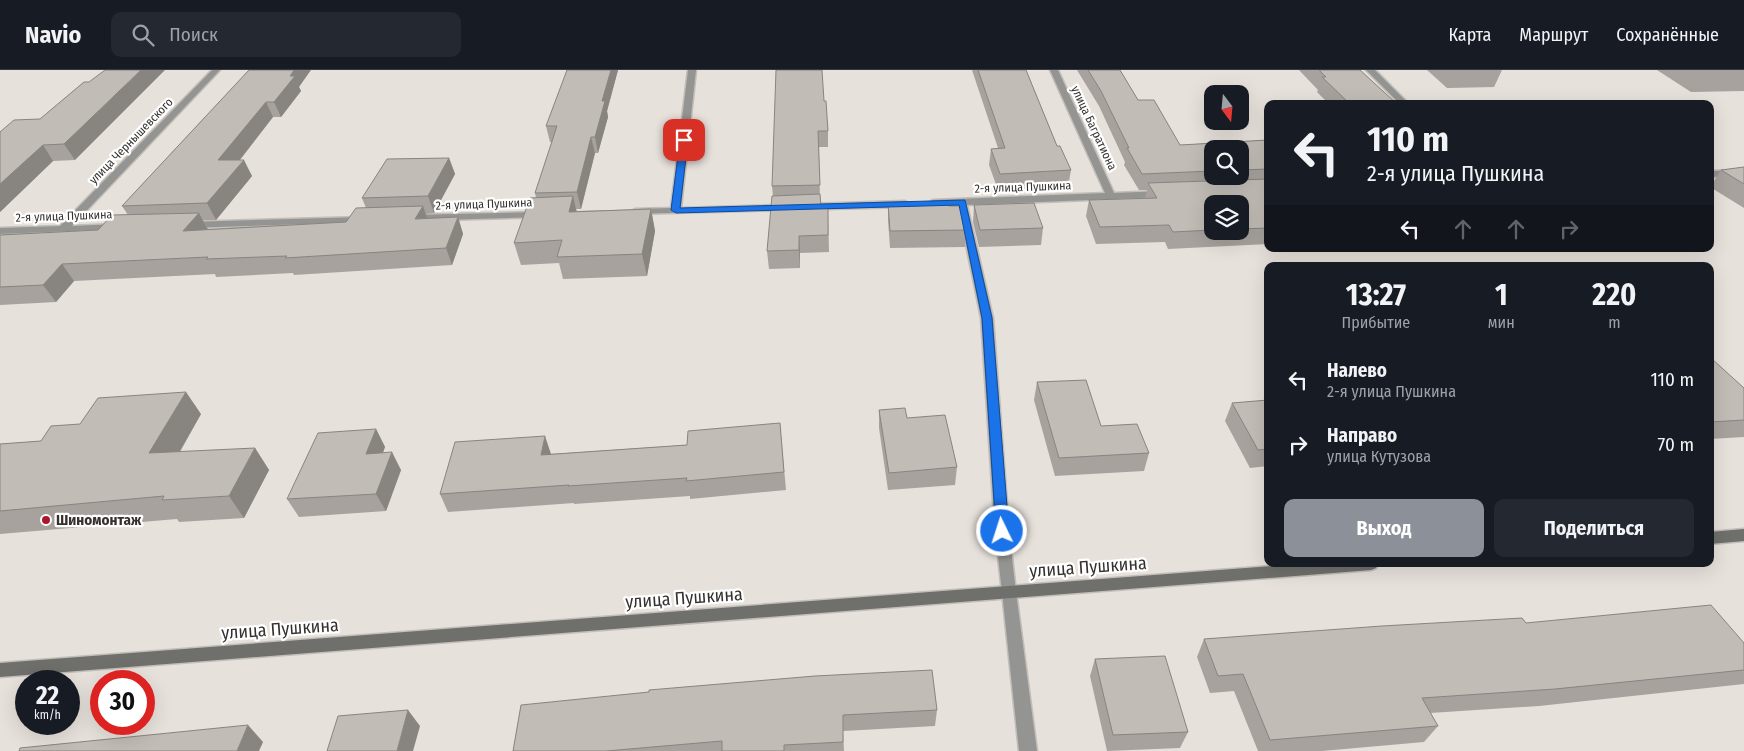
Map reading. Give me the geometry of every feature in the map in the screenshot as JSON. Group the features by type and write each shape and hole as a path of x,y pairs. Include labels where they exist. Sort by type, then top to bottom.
{"street":[{"name":"улица Чернышевского","path":"63,229 216,70"},
{"path":"676,210 692,70"},
{"name":"улица Багратиона","path":"1054,70 1111,196"},
{"path":"1370,70 1401,100"},
{"path":"1714,174 1744,173"},
{"name":"2-я улица Пушкина","path":"626,212 918,204 1170,194"},
{"path":"962,202 987,318 1002,531 1028,751"},
{"name":"2-я улица Пушкина","path":"399,219 547,214"},
{"path":"182,225 369,220"},
{"name":"2-я улица Пушкина","path":"0,230 122,227"},
{"path":"1714,538 1744,535"},
{"name":"улица Пушкина","path":"0,670 1332,567"}],"building":[{"path":"105,70 141,70 64,144 43,145 0,184 0,132 14,120 40,119 84,82 89,82"},
{"path":"249,70 294,70 290,76 295,76 274,102 266,102 218,160 244,160 207,203 122,206"},
{"path":"567,70 611,70 602,101 605,101 595,137 591,137 577,192 535,193 557,126 546,126"},
{"path":"776,70 822,70 828,131 818,131 820,185 772,186"},
{"path":"978,70 1026,70 1057,146 1060,146 1071,170 1000,174 991,149 1005,148"},
{"path":"1088,70 1120,70 1138,100 1154,100 1180,145 1204,144 1204,171 1142,174 1127,148 1129,148 1101,91"},
{"path":"1319,70 1360,70 1393,100 1346,100 1322,77 1326,77"},
{"path":"1264,140 1264,169 1249,170 1249,141"},
{"path":"449,158 428,196 362,198 387,159"},
{"path":"1744,167 1744,184 1721,170"},
{"path":"1264,179 1264,228 1249,229 1249,195 1204,195 1204,230 1173,232 1169,225 1100,227 1089,200 1157,198 1148,183 1204,181 1204,185 1249,185 1249,180"},
{"path":"820,194 821,206 828,206 828,235 799,236 799,250 767,251 772,196"},
{"path":"573,196 569,212 651,209 642,254 557,257 562,240 514,243 530,198"},
{"path":"888,203 948,203 949,206 961,206 966,230 890,231"},
{"path":"1034,203 1043,228 980,230 974,205"},
{"path":"423,206 415,219 458,217 446,248 285,258 287,256 206,259 208,257 62,264 43,285 0,287 0,235 98,230 112,215 199,213 183,231 346,222 356,208"},
{"path":"1714,361 1744,388 1744,420 1714,422"},
{"path":"1086,380 1101,426 1137,424 1149,453 1059,458 1037,382"},
{"path":"186,392 149,453 255,448 229,496 162,500 164,496 0,511 0,444 41,441 51,426 80,424 98,398"},
{"path":"1264,400 1264,449 1258,450 1232,403"},
{"path":"905,408 907,418 945,415 957,467 889,473 879,410"},
{"path":"780,423 784,472 686,481 687,478 440,494 455,442 545,436 541,455 687,445 688,431"},
{"path":"376,429 366,454 392,452 376,494 287,499 318,433"},
{"path":"1711,605 1744,643 1744,670 1555,689 1422,698 1438,726 1270,740 1243,674 1218,676 1204,639 1522,618 1526,623"},
{"path":"1165,656 1188,732 1113,735 1095,659"},
{"path":"932,670 937,710 843,715 843,742 784,745 784,751 722,751 722,741 606,751 513,751 521,705 649,692 649,690 815,676"},
{"path":"408,710 397,751 327,751 338,716"},
{"path":"248,725 237,751 19,751 20,748"}],"place":[{"name":"Шиномонтаж","path":"46,520"}],"route":[{"path":"684,140 676,210 962,202 987,318 1002,531"}]}
